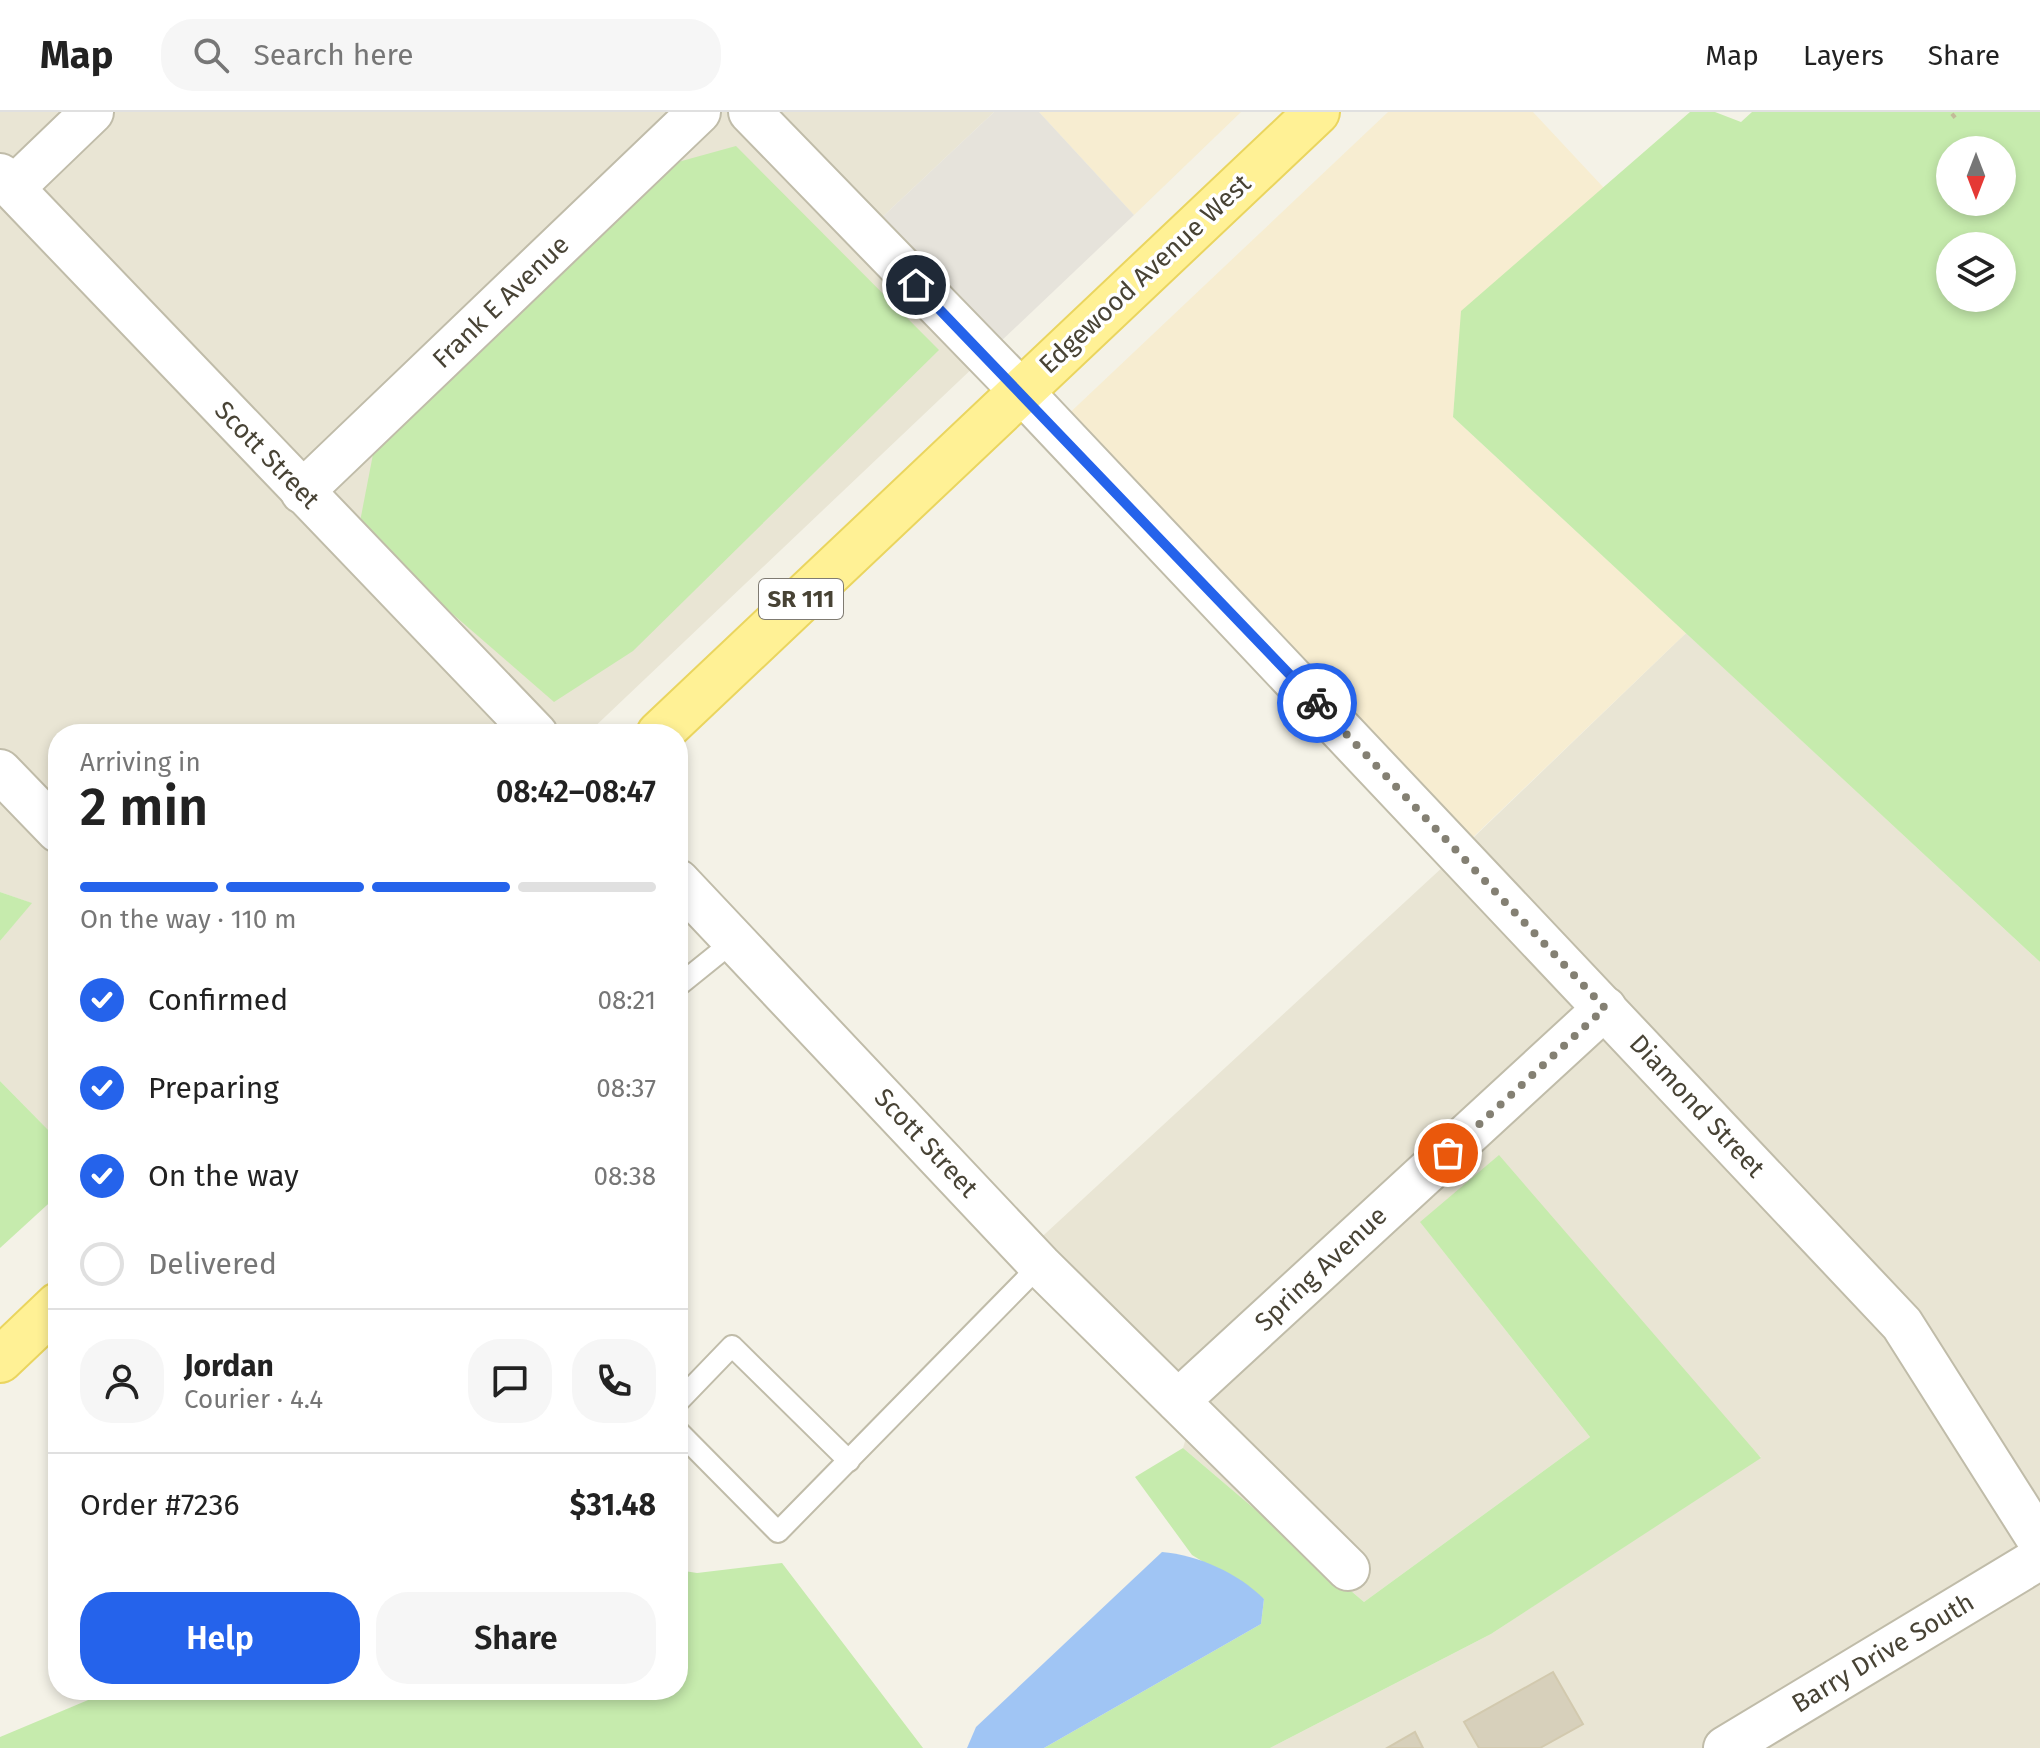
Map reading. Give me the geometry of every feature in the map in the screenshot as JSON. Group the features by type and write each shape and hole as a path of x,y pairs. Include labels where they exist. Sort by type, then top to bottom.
{"main road":[{"name":"Edgewood Avenue West","path":"670,724 1317,112"},
{"path":"0,1360 48,1314"}],"street":[{"path":"6,181 92,112"},
{"name":"Frank E Avenue","path":"302,492 699,112"},
{"name":"Diamond Street","path":"750,112 1021,391 1902,1324 2040,1542"},
{"name":"Scott Street","path":"6,181 526,724"},
{"path":"0,771 48,821"},
{"name":"Scott Street","path":"688,891 1040,1265 1348,1569"},
{"name":"Spring Avenue","path":"1178,1401 1605,1008"},
{"name":"Barry Drive South","path":"1725,1748 2040,1558"}],"lane":[{"path":"688,978 735,940"},
{"path":"688,1441 778,1532 1040,1265"},
{"path":"688,1392 732,1346 849,1461"}],"path":[{"path":"1952,117 1958,112"}],"shaded area":[{"path":"0,112 994,112 877,222 998,344 598,724 48,724 48,1130 0,1081 0,941 31,903 0,892"},
{"path":"994,112 1039,112 1134,215 998,344 877,222"},
{"path":"1039,112 1241,112 1134,215"},
{"path":"1388,112 1533,112 1604,188 1462,311 1453,417 1686,633 1445,864 1042,439"},
{"path":"1686,633 2040,962 2040,1748 1270,1748 1491,1634 1761,1457 1421,1223 1590,1437 1364,1602 1183,1448 1189,1428 1020,1257 1445,865"}],"green space":[{"path":"1690,112 1715,112 1741,122 1752,112 2040,112 2040,962 1453,417 1461,311"},
{"path":"736,146 939,350 633,651 554,702 358,532 374,449 678,162"},
{"path":"0,892 32,903 0,941"},
{"path":"0,1081 48,1130 48,1204 0,1248"},
{"path":"1499,1155 1761,1458 1491,1634 1270,1748 1044,1748 1261,1624 1264,1599 1192,1555 1135,1477 1183,1448 1364,1602 1590,1437 1420,1222"},
{"path":"782,1563 923,1748 0,1748 0,1737 88,1700 688,1700 688,1572"}],"water":[{"path":"1162,1552 1203,1561 1242,1581 1264,1599 1261,1624 1044,1748 967,1748 976,1727"}],"building":[{"path":"1553,1672 1583,1724 1540,1748 1479,1748 1464,1722"},
{"path":"1415,1732 1423,1748 1387,1748"}],"way so far":[{"path":"1317,703 1605,1008 1448,1153"}],"route":[{"path":"916,285 1317,703"}]}
